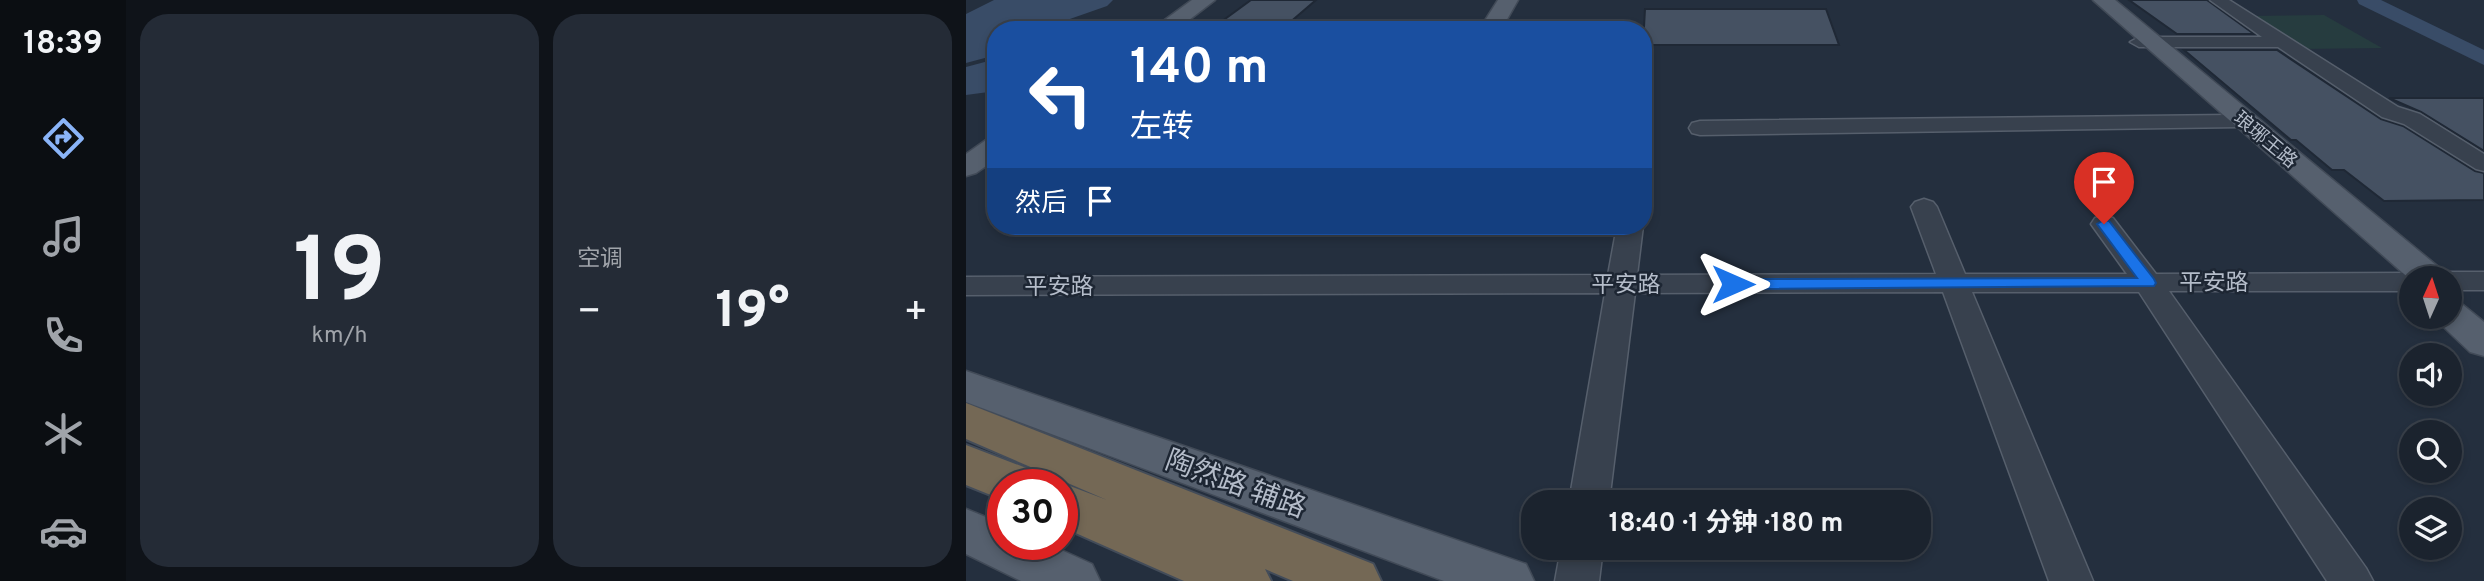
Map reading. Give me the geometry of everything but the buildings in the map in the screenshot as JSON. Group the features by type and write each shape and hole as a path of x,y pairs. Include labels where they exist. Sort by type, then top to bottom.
{"highway":[{"path":"966,420 1353,581"},
{"path":"966,464 987,473"},
{"path":"1078,512 1243,581"}],"main road":[{"path":"1175,21 1205,0"},
{"path":"1495,21 1508,0"},
{"name":"琅琊王路","path":"2091,0 2415,266"},
{"name":"琅琊王路","path":"2103,0 2231,122 2399,270"},
{"path":"966,167 987,152"},
{"path":"2462,306 2484,324"},
{"path":"2462,324 2484,343"},
{"name":"陶然路 辅路","path":"966,386 1507,581"},
{"path":"966,530 1073,581"}],"street":[{"path":"2218,0 2390,112 2412,119 2484,164"},
{"path":"2145,42 2281,42"},
{"path":"1700,128 2231,122"},
{"path":"1924,207 2071,581"},
{"path":"2104,224 2148,283 2351,581"},
{"path":"1591,490 1629,235"},
{"name":"平安路","path":"966,286 2399,281"},
{"path":"2462,281 2484,281"},
{"path":"1577,581 1580,560"}],"green space":[{"path":"2324,15 2382,48 2300,49 2249,16"}],"water":[{"path":"994,0 1113,0 1107,6 1067,21 987,21 987,57 966,63 966,14"},
{"path":"987,61 987,92 966,95 966,67"}],"waterway":[{"path":"2366,0 2484,58"}],"route":[{"path":"1733,284 2148,283 2104,224"}]}
